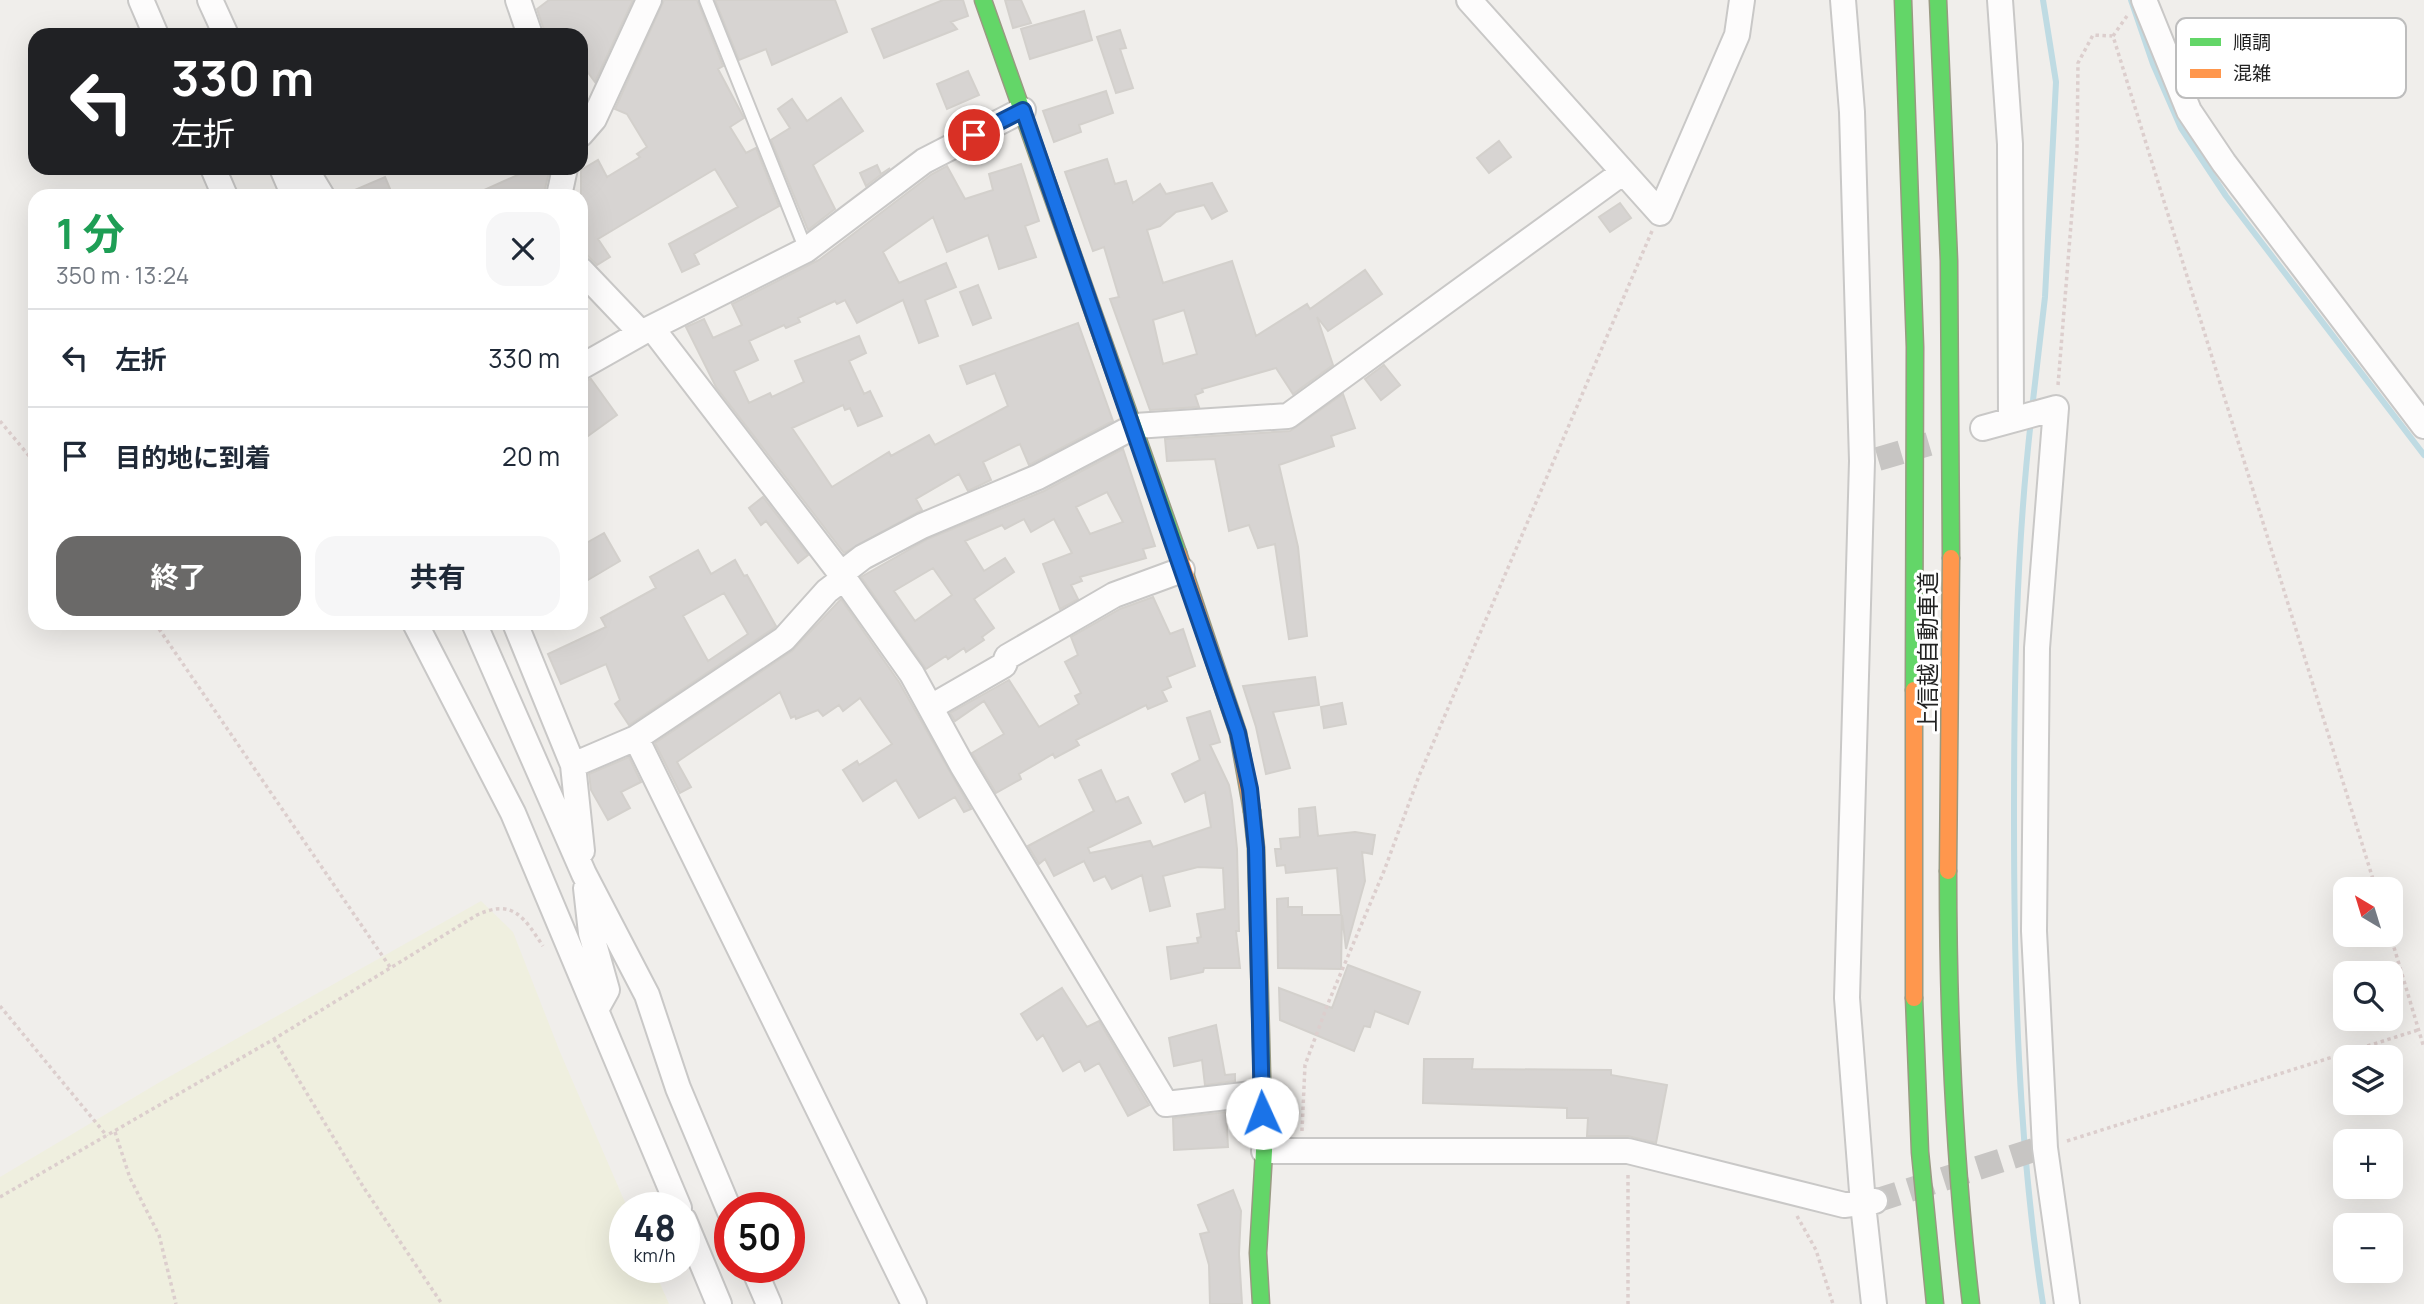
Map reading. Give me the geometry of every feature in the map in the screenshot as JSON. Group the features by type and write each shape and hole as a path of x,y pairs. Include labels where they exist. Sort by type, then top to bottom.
{"main road":[{"path":"983,0 1135,426 1223,685 1250,789 1257,862 1264,1151 1258,1254 1261,1304"},
{"name":"上信越自動車道","path":"1903,0 1912,169 1915,313 1913,1023 1918,1148 1935,1304"},
{"name":"上信越自動車道","path":"1938,0 1948,169 1951,312 1947,933 1955,1146 1971,1304"}],"street":[{"path":"141,0 153,28"},
{"path":"210,0 223,28"},
{"path":"518,0 528,28"},
{"path":"588,126 594,119 649,0"},
{"path":"1469,0 1660,213 1737,35 1742,0"},
{"path":"1843,0 1852,112 1870,460 1847,998 1869,1203 1874,1304"},
{"path":"2000,0 2010,144 2011,420"},
{"path":"2144,0 2176,79"},
{"path":"2184,98 2189,111 2224,163 2424,426"},
{"path":"588,363 806,250 924,161 1023,110"},
{"path":"573,765 636,738 784,639 827,591 863,557 922,526 1038,477 1135,426 1288,416 1622,173"},
{"path":"588,276 647,331 842,576 912,674 1166,1104 1261,1093"},
{"path":"1983,428 2056,408 2037,648 2034,931 2039,1149 2067,1304"},
{"path":"930,708 1003,665 1007,657 1114,596 1182,570"},
{"path":"419,630 513,813 672,1192"},
{"path":"477,630 584,874 647,995 678,1088 722,1192"},
{"path":"518,630 573,765 590,933 607,990 597,1008"},
{"path":"636,738 914,1304"},
{"path":"1264,1151 1628,1152 1844,1205 1869,1203"},
{"path":"700,1258 719,1304"},
{"path":"760,1283 769,1304"}],"lane":[{"path":"706,0 806,250"}],"path":[{"path":"2113,36 2122,24"},
{"path":"2056,408 2077,150 2077,63 2093,35 2113,36"},
{"path":"2113,36 2372,877"},
{"path":"1301,1153 1305,1065 1329,1000 1384,872 1419,776 1660,213"},
{"path":"0,421 28,455"},
{"path":"160,630 390,967"},
{"path":"0,1197 274,1039 494,907 511,910 523,917 545,950"},
{"path":"2394,947 2424,1048"},
{"path":"0,1006 107,1136"},
{"path":"2039,1149 2418,1030"},
{"path":"274,1039 364,1188 442,1304"},
{"path":"115,1132 130,1178 159,1235 176,1304"},
{"path":"1628,1152 1628,1304"},
{"path":"1780,1191 1816,1251 1833,1304"}],"green space":[{"path":"481,901 513,932 560,1052 621,1192 609,1192 609,1283 660,1283 669,1304 0,1304 0,1177 160,1082"}],"building":[{"path":"549,0 633,0 595,82 588,72 588,28 544,28 537,9"},
{"path":"664,0 697,0 723,66 718,69 744,118 730,127 746,153 756,148 779,206 694,254 699,264 682,272 669,244 738,207 715,169 598,239 610,257 597,265 588,256 588,189 581,189 581,175 588,175 588,166 598,160 607,177 640,157 637,154 647,147 627,114 615,109"},
{"path":"715,0 835,0 847,32 772,65 766,49 739,60"},
{"path":"943,0 963,0 968,16 951,22 957,29 884,58 872,29"},
{"path":"1005,0 1021,0 1031,23 1013,28"},
{"path":"1084,11 1092,40 1030,59 1021,29"},
{"path":"1120,30 1126,48 1120,49 1133,88 1116,93 1097,37"},
{"path":"968,71 979,95 947,109 937,84"},
{"path":"1106,91 1113,113 1079,125 1081,132 1054,142 1043,111"},
{"path":"841,98 863,131 813,165 835,209 808,230 771,140 790,128 778,109 792,99 807,121"},
{"path":"1499,141 1511,157 1489,173 1477,158"},
{"path":"1107,159 1115,184 1126,181 1133,203 1160,184 1166,194 1212,183 1227,211 1212,219 1204,205 1176,212 1160,226 1147,230 1163,283 1232,261 1256,336 1307,304 1310,309 1365,270 1382,294 1328,331 1317,317 1333,365 1293,394 1276,368 1202,389 1203,392 1195,395 1199,407 1150,410 1110,299 1119,297 1104,247 1093,251 1065,172","holes":["1184,310 1197,354 1163,364 1153,320"]},
{"path":"1021,164 1039,221 1025,226 1036,257 999,269 988,235 947,252 933,217 883,252 899,283 946,263 956,287 925,300 938,336 919,343 903,300 857,323 845,300 837,304 835,301 798,318 800,322 786,328 784,325 749,341 758,360 734,371 749,403 770,393 772,397 804,382 795,361 859,336 866,353 849,361 864,394 870,391 882,416 858,426 850,408 845,410 843,405 792,428 832,487 889,452 891,456 929,435 935,445 1008,406 995,373 967,384 960,366 1078,323 1113,421 1029,465 1020,444 983,462 991,480 968,491 959,474 916,499 922,510 844,553 716,387 686,327 704,319 713,338 742,325 732,304 819,260 932,174 947,166 965,199 993,190 989,174"},
{"path":"877,165 881,174 890,168 866,186 860,173"},
{"path":"518,175 548,175 545,189 486,189"},
{"path":"385,177 390,189 357,189"},
{"path":"1620,203 1631,218 1610,232 1599,217"},
{"path":"978,285 991,318 973,325 960,292"},
{"path":"1384,365 1400,385 1381,400 1365,379"},
{"path":"591,379 617,415 588,436 588,380"},
{"path":"1343,394 1355,428 1331,436 1334,446 1279,465 1298,547 1307,636 1289,639 1275,544 1258,548 1249,525 1229,531 1215,459 1167,461 1165,439 1290,431"},
{"path":"1123,449 1155,546 1143,549 1146,558 1080,577 1082,581 1071,585 1078,599 1060,609 1043,564 1072,553 1054,519 1031,532 1024,519 1005,529 1002,525 965,541 984,571 1005,558 1014,572 974,599 994,628 982,637 984,640 966,652 964,648 948,659 946,656 926,669 861,577 928,539 1044,491","holes":["1107,492 1123,522 1090,534 1076,507","933,568 952,595 915,621 894,591"]},
{"path":"763,497 808,555 798,563 766,521 761,525 749,508"},
{"path":"604,533 620,561 588,580 588,542"},
{"path":"698,550 711,574 735,560 744,576 747,575 776,626 629,725 615,704 620,700 606,664 561,684 548,654 606,627 601,618 656,588 650,577","holes":["724,593 748,634 708,661 683,616"]},
{"path":"1153,597 1170,634 1183,629 1195,666 1167,677 1171,687 1162,691 1167,701 1148,709 1146,705 1076,740 1079,745 1055,758 1053,754 1019,774 1021,779 996,793 972,753 1004,734 984,701 955,721 950,713 1009,680 1039,727 1079,704 1075,696 1081,693 1065,662 1078,655 1071,637 1120,609"},
{"path":"841,599 899,682 971,809 964,812 955,797 919,818 896,780 863,801 843,770 857,761 859,765 892,744 860,698 843,711 839,705 823,716 818,710 796,719 795,716 791,718 780,692 677,762 691,787 680,793 655,743 792,651"},
{"path":"1315,677 1319,705 1273,712 1290,768 1266,774 1256,727 1243,686"},
{"path":"1342,703 1346,724 1324,728 1321,707"},
{"path":"1210,711 1220,742 1210,745 1229,785 1232,801 1237,849 1239,931 1236,931 1240,968 1204,968 1203,972 1171,979 1167,947 1198,943 1197,938 1201,937 1197,914 1225,909 1223,868 1198,867 1163,876 1170,906 1150,911 1142,875 1112,889 1105,876 1094,881 1084,861 1054,876 1045,859 1039,864 1028,846 1094,811 1079,780 1101,770 1116,802 1128,797 1141,823 1088,848 1090,853 1150,841 1153,847 1211,827 1205,792 1185,802 1172,774 1200,760 1187,718"},
{"path":"629,757 641,782 621,792 630,808 608,820 591,790 589,774"},
{"path":"1315,807 1318,836 1355,832 1375,835 1372,854 1362,852 1365,881 1346,949 1342,915 1341,969 1278,968 1277,899 1288,898 1288,907 1302,907 1302,915 1341,915 1337,868 1286,873 1285,865 1277,866 1275,849 1281,849 1280,839 1300,837 1299,809"},
{"path":"1348,965 1420,992 1408,1024 1375,1011 1370,1027 1364,1026 1354,1051 1280,1020 1279,988 1332,1008"},
{"path":"1062,988 1087,1027 1099,1021 1149,1105 1128,1116 1099,1063 1085,1071 1080,1061 1063,1071 1043,1035 1037,1040 1021,1014"},
{"path":"1216,1025 1225,1075 1235,1074 1235,1081 1205,1085 1202,1060 1174,1066 1169,1038"},
{"path":"1424,1059 1473,1059 1472,1069 1611,1070 1611,1075 1667,1085 1656,1143 1628,1136 1587,1136 1588,1118 1567,1118 1567,1108 1423,1103"},
{"path":"1226,1112 1228,1147 1174,1150 1173,1118"},
{"path":"1233,1190 1241,1211 1239,1254 1242,1304 1210,1304 1209,1265 1200,1234 1209,1232 1198,1205"}],"waterway":[{"path":"2032,409 2045,297 2056,82 2043,0"},
{"path":"2131,0 2153,64 2181,128 2226,196 2424,455"},
{"path":"2031,420 2022,519 2015,668 2015,939 2023,1122 2043,1304"}],"tunnel":[{"path":"1878,459 1929,444"},
{"path":"1875,1201 2034,1150"}],"traffic: fast":[{"path":"983,0 1178,553"},
{"path":"1903,0 1915,347 1914,690"},
{"path":"1938,0 1949,261 1951,558"},
{"path":"1252,811 1256,848 1264,1151 1258,1253 1261,1304"},
{"path":"1948,871 1953,1088 1971,1304"},
{"path":"1914,998 1920,1152 1935,1304"}],"traffic: slow":[{"path":"1178,553 1238,733 1252,811"},
{"path":"1948,871 1951,558"},
{"path":"1914,690 1914,998"}],"route":[{"path":"974,135 1023,110 1135,426 1238,733 1250,789 1256,848 1262,1113"}]}
